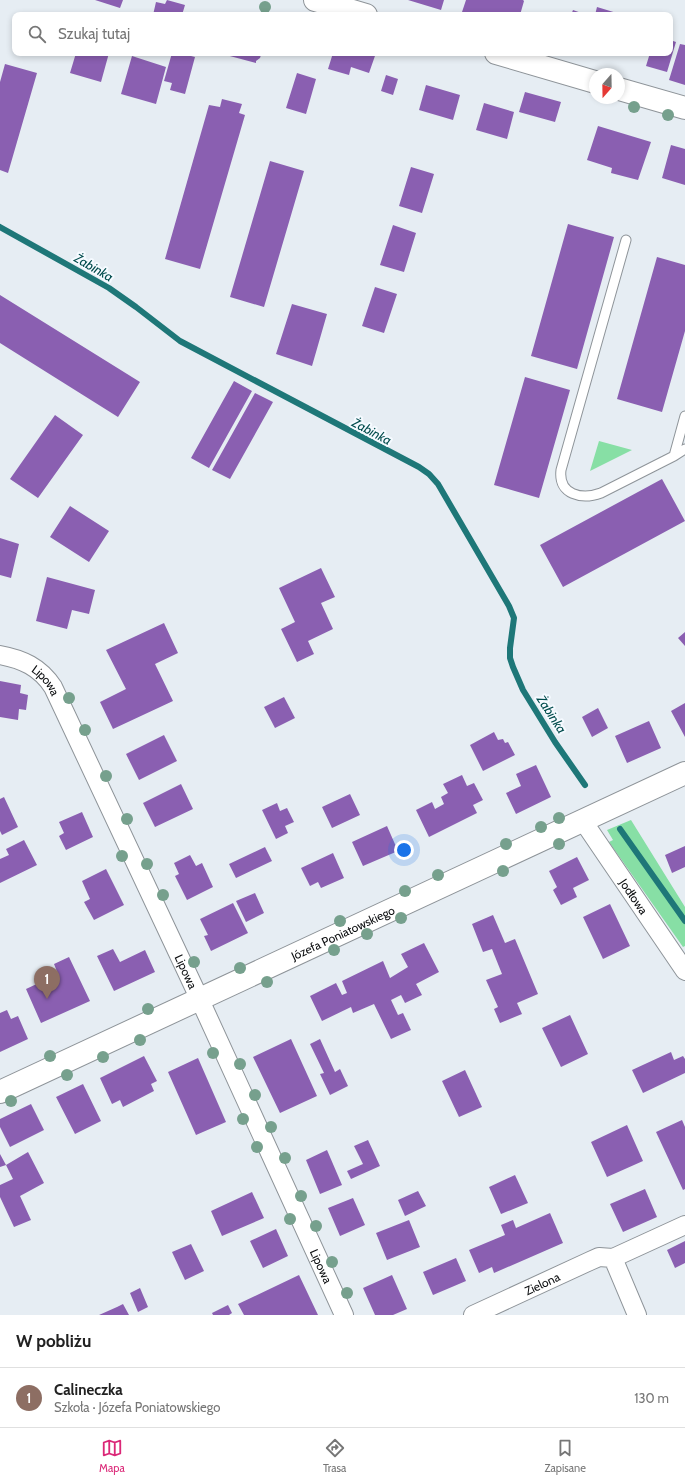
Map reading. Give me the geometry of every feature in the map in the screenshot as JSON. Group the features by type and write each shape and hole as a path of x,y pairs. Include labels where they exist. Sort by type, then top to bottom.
{"street":[{"path":"326,2 357,12"},
{"path":"506,56 589,80"},
{"path":"625,90 685,108"},
{"name":"Lipowa","path":"0,655 31,664 47,678 53,687 200,1000 344,1315"},
{"name":"Józefa Poniatowskiego","path":"0,1092 685,773"},
{"name":"Jodłowa","path":"583,821 685,971"},
{"name":"Zielona","path":"473,1315 599,1257 613,1258 685,1225"},
{"path":"613,1258 637,1315"}],"lane":[{"path":"626,240 560,470 560,479 564,487 571,493 580,497 591,497 674,456 685,449"},
{"path":"674,456 685,416"}],"green space":[{"path":"599,441 632,450 590,471"},
{"path":"631,820 685,907 685,946 683,947 609,842 613,840 607,830"}],"building":[{"path":"95,0 123,0 120,8"},
{"path":"167,0 185,5 183,12 154,12 156,2 165,4"},
{"path":"408,0 444,0 441,10"},
{"path":"466,0 524,1 521,12 462,12"},
{"path":"597,7 613,12 596,12"},
{"path":"673,41 676,42 673,52"},
{"path":"680,44 685,45 685,85 669,80"},
{"path":"75,56 108,56 101,82 70,73"},
{"path":"132,56 166,67 156,104 121,94"},
{"path":"171,56 195,57 185,94 170,90 172,83 164,81"},
{"path":"230,56 261,56 256,63"},
{"path":"332,56 375,56 369,73 351,67 349,75 328,69"},
{"path":"649,56 672,56 667,72 646,66"},
{"path":"5,64 37,73 8,173 0,170 0,82"},
{"path":"297,73 316,79 306,114 286,108"},
{"path":"386,75 398,79 393,95 381,91"},
{"path":"426,85 460,95 453,120 419,110"},
{"path":"525,92 561,102 555,122 519,112"},
{"path":"222,99 242,104 239,113 245,115 200,269 165,259 209,105 220,107"},
{"path":"484,103 514,112 507,139 476,130"},
{"path":"598,126 651,142 638,180 611,173 612,168 587,160"},
{"path":"671,145 685,149 685,185 662,178"},
{"path":"270,161 304,171 264,307 230,297"},
{"path":"411,167 434,174 422,213 399,206"},
{"path":"568,224 614,237 577,369 531,356"},
{"path":"393,225 416,233 404,272 380,265"},
{"path":"657,257 685,265 685,331 662,412 617,399"},
{"path":"375,287 397,294 384,333 362,326"},
{"path":"0,295 140,382 118,417 0,343"},
{"path":"292,304 327,314 312,366 276,354"},
{"path":"525,377 570,390 539,498 494,485"},
{"path":"234,381 252,391 209,468 191,458"},
{"path":"255,393 273,402 230,479 212,470"},
{"path":"55,415 83,435 38,498 10,479"},
{"path":"662,479 685,521 563,587 540,545"},
{"path":"70,506 109,531 89,562 50,537"},
{"path":"0,538 19,544 11,578 0,575"},
{"path":"321,568 335,597 321,603 333,629 308,641 314,654 297,662 281,629 295,622 279,588"},
{"path":"47,577 95,590 89,614 72,610 67,629 36,621"},
{"path":"164,623 178,653 155,664 173,701 113,729 100,702 126,689 106,650"},
{"path":"685,632 685,646 678,638"},
{"path":"0,681 21,685 20,693 28,695 26,710 19,709 18,720 0,717"},
{"path":"284,697 295,718 275,728 264,707"},
{"path":"685,703 685,737 671,711"},
{"path":"598,708 608,728 592,737 582,717"},
{"path":"649,721 661,748 627,763 615,736"},
{"path":"494,732 498,740 503,739 505,743 508,742 515,755 483,771 470,745"},
{"path":"164,735 177,761 139,780 126,754"},
{"path":"536,765 551,797 516,814 506,793 521,786 516,774"},
{"path":"462,775 467,786 474,783 483,800 473,805 477,813 429,837 416,810 432,802 435,809 444,804 441,797 448,793 443,784"},
{"path":"181,784 193,809 155,827 143,803"},
{"path":"350,794 360,815 332,828 322,807"},
{"path":"4,797 18,827 2,835 0,831 0,799"},
{"path":"277,803 280,811 287,808 294,822 285,826 288,833 276,839 262,810"},
{"path":"82,812 93,837 66,850 59,836 64,833 59,822"},
{"path":"387,826 398,851 363,866 352,842"},
{"path":"24,840 37,865 0,883 0,859 9,855 6,849"},
{"path":"685,846 685,867 672,873 665,855"},
{"path":"265,847 272,861 236,878 229,864"},
{"path":"333,853 344,878 321,888 318,882 310,886 301,868"},
{"path":"190,855 196,866 202,863 213,887 187,900 175,876 179,874 174,863"},
{"path":"577,857 589,880 573,888 577,897 561,905 553,890 557,887 549,871"},
{"path":"106,869 124,905 94,920 84,902 90,899 82,881"},
{"path":"255,893 264,913 246,922 236,901"},
{"path":"233,903 248,933 211,951 204,936 208,935 200,919"},
{"path":"610,904 630,946 603,959 583,917"},
{"path":"493,915 505,943 515,939 538,994 517,1003 522,1014 500,1023 494,1009 498,1007 486,980 502,974 492,949 483,952 472,924"},
{"path":"424,943 439,972 416,984 422,995 405,1003 401,995 391,1000 398,1015 403,1013 411,1030 391,1039 374,1004 353,1013 351,1007 322,1021 310,996 336,983 342,995 347,993 342,981 383,961 390,978 408,967 401,954"},
{"path":"113,949 120,962 145,950 155,972 114,991 97,956"},
{"path":"69,957 90,1001 41,1023 26,989 58,974 54,964"},
{"path":"7,1010 11,1019 18,1016 28,1039 0,1052 0,1013"},
{"path":"570,1015 588,1054 561,1067 542,1028"},
{"path":"291,1039 317,1096 280,1113 253,1057"},
{"path":"320,1039 335,1072 340,1069 348,1086 330,1095 320,1074 324,1073 310,1044"},
{"path":"671,1052 674,1060 683,1056 685,1059 685,1073 643,1093 632,1070"},
{"path":"144,1056 157,1081 151,1084 154,1091 123,1107 120,1100 112,1104 100,1078"},
{"path":"198,1058 226,1122 196,1135 168,1072"},
{"path":"465,1070 482,1107 459,1117 442,1081"},
{"path":"83,1084 101,1121 75,1134 56,1097"},
{"path":"31,1104 44,1130 10,1147 0,1127 0,1119"},
{"path":"682,1120 685,1127 685,1189 683,1190 656,1132"},
{"path":"627,1125 643,1161 607,1177 591,1142"},
{"path":"368,1140 380,1166 351,1179 347,1171 363,1164 354,1146"},
{"path":"327,1150 342,1185 320,1194 306,1160"},
{"path":"28,1152 44,1183 20,1196 31,1220 14,1227 0,1197 0,1185 13,1179 6,1165"},
{"path":"0,1154 6,1165 0,1167"},
{"path":"515,1175 528,1203 501,1214 489,1187"},
{"path":"645,1189 657,1217 623,1232 610,1204"},
{"path":"418,1191 426,1206 405,1216 398,1200"},
{"path":"252,1192 264,1218 222,1236 211,1211"},
{"path":"353,1198 365,1225 340,1236 328,1208"},
{"path":"550,1213 563,1243 494,1273 492,1267 479,1273 469,1250 505,1235 501,1225 513,1220 516,1228"},
{"path":"409,1220 420,1247 387,1260 376,1233"},
{"path":"276,1229 288,1256 263,1268 250,1241"},
{"path":"685,1241 685,1263 675,1268 667,1250"},
{"path":"191,1244 204,1271 185,1280 172,1252"},
{"path":"456,1258 466,1281 433,1295 423,1272"},
{"path":"299,1275 318,1315 244,1315 238,1304"},
{"path":"392,1275 407,1309 393,1315 375,1315 363,1288"},
{"path":"140,1288 148,1307 138,1312 130,1293"},
{"path":"123,1304 129,1315 99,1315 117,1307"},
{"path":"228,1305 232,1313 229,1315 213,1315 212,1313"}],"waterway":[{"name":"Żabinka","path":"0,227 109,288 180,341 419,467 429,474 438,484 509,606 514,618 510,658 523,690 555,742 585,785"},
{"name":"Żabinka","path":"620,829 685,921"}],"place":[{"name":"Calineczka","path":"47,999"}]}
